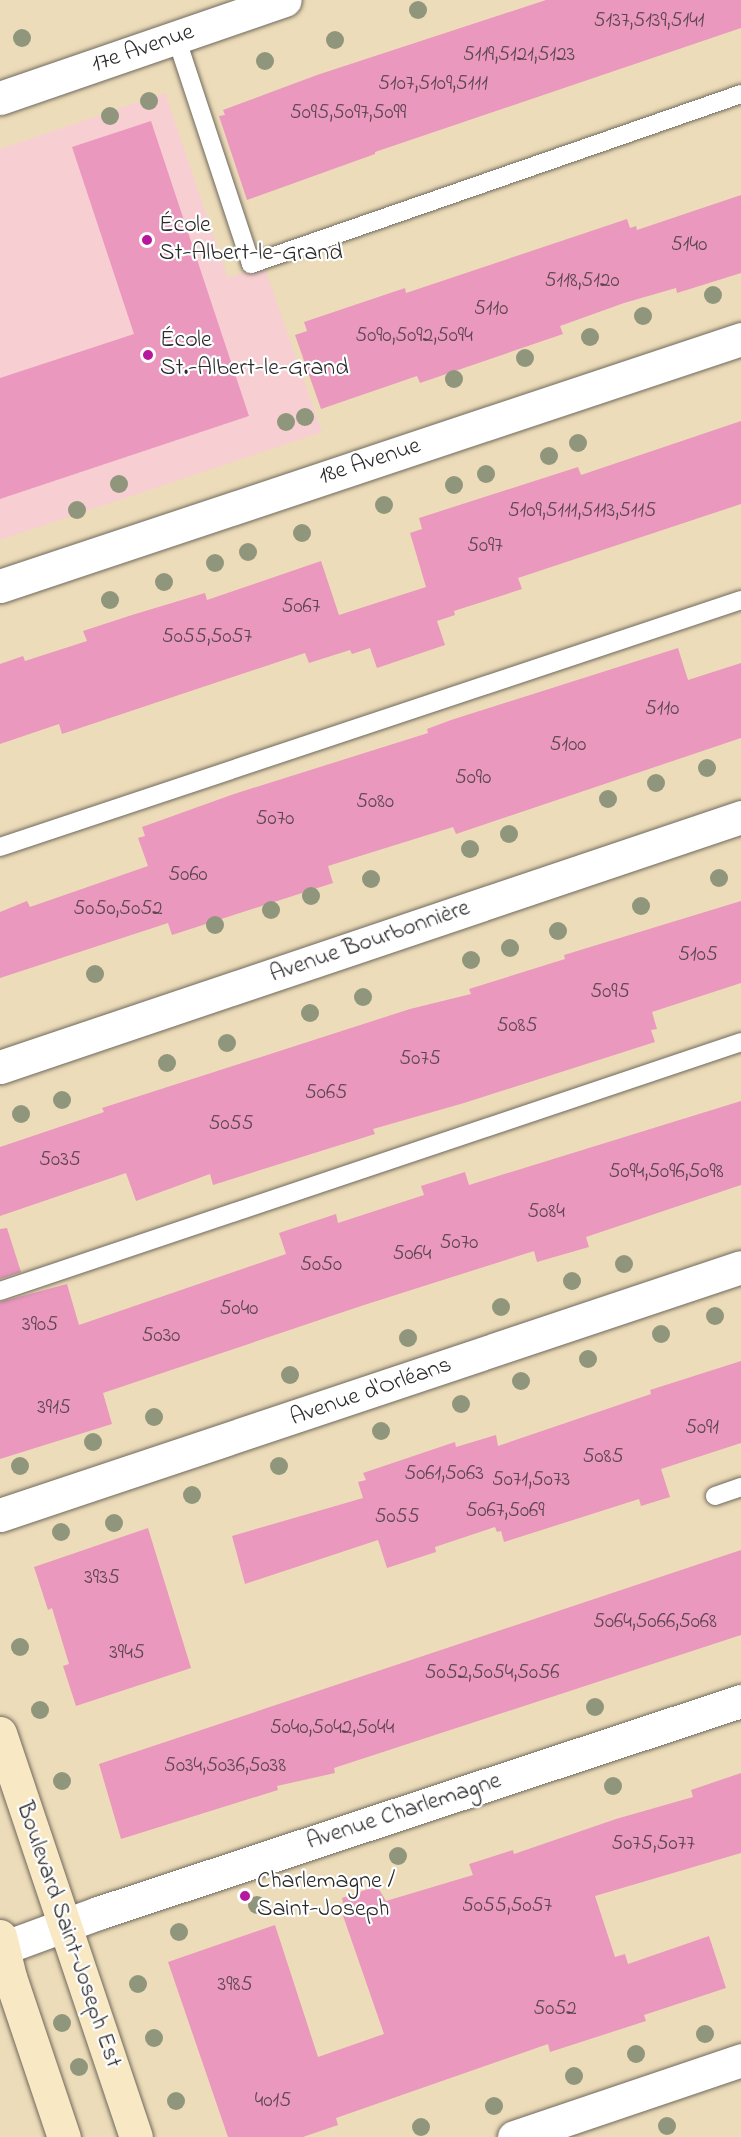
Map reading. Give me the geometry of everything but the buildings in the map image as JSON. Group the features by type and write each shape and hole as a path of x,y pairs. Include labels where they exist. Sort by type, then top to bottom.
{"main road":[{"name":"Boulevard Saint-Joseph Est","path":"0,1733 136,2137"},
{"path":"1,1944 64,2137"}],"street":[{"name":"17e Avenue","path":"0,98 285,0"},
{"name":"18e Avenue","path":"0,586 741,339"},
{"name":"Avenue Bourbonnière","path":"0,1066 741,817"},
{"name":"Avenue d'Orléans","path":"0,1515 741,1267"},
{"name":"Avenue Charlemagne","path":"1,1944 741,1701"},
{"path":"514,2137 741,2060"}],"lane":[{"path":"176,38 251,264 741,94"},
{"path":"0,847 741,600"},
{"path":"0,1292 741,1042"},
{"path":"715,1496 741,1487"}],"shaded area":[{"name":"École St.-Albert-le-Grand","path":"165,93 228,278 264,266 322,432 0,540 0,149"}],"place":[{"name":"École St-Albert-le-Grand","path":"147,240"},
{"name":"École St.-Albert-le-Grand","path":"148,355"},
{"name":"Charlemagne / Saint-Joseph","path":"245,1896"}]}
